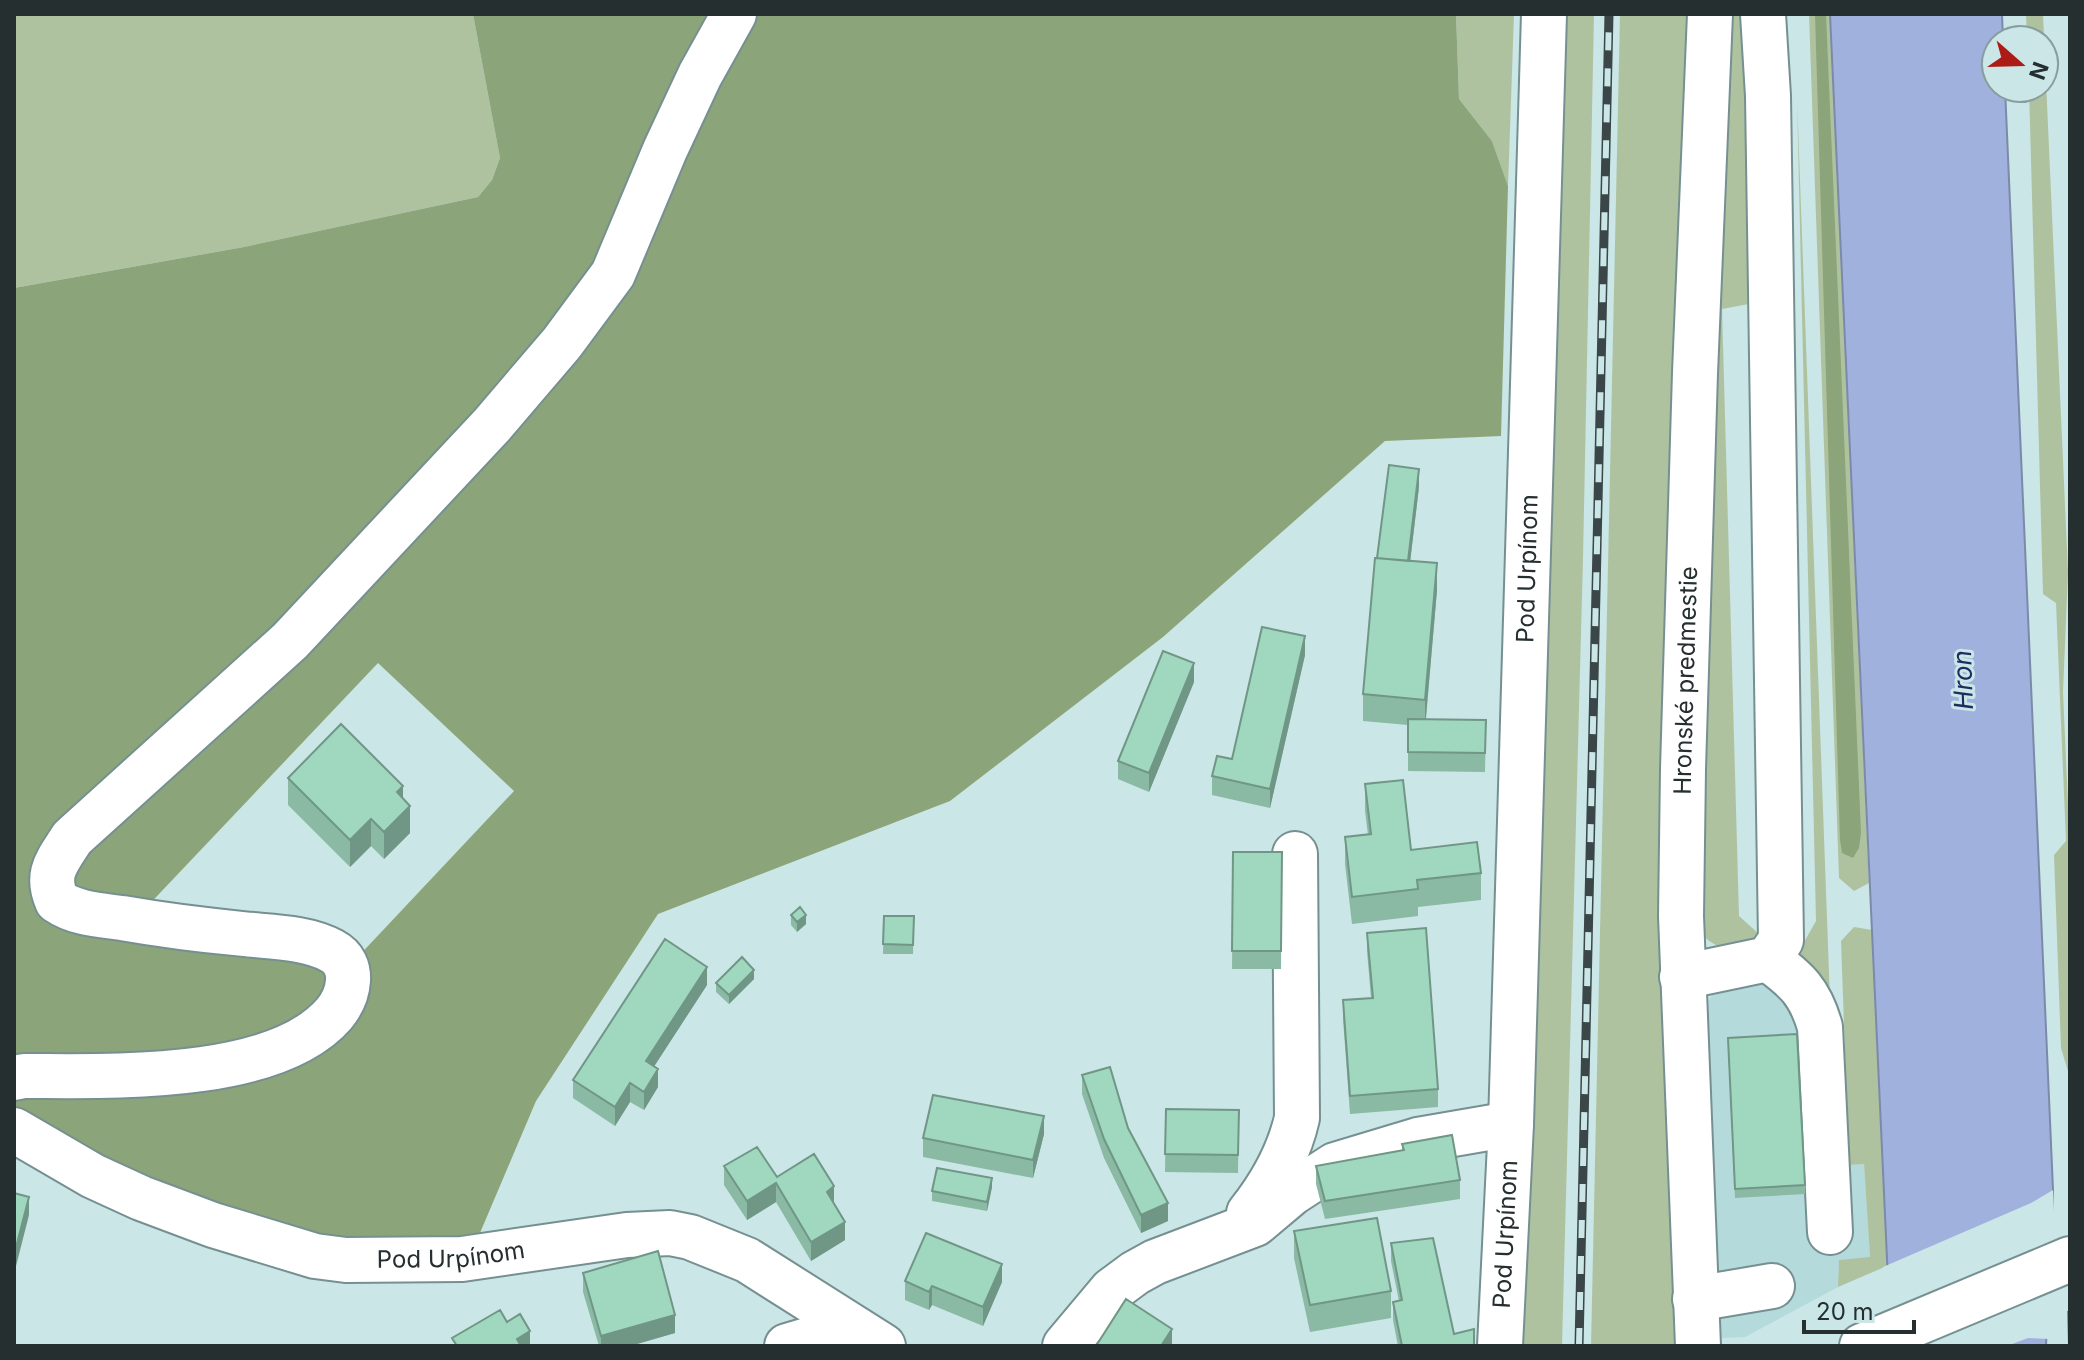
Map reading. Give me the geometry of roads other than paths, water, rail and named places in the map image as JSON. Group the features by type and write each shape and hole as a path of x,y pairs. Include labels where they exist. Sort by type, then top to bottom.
{"street":[{"path":"14,1078 136,1076 209,1069 280,1050 322,1025 336,1012 346,994 349,980 340,956 329,949 293,940 183,928 78,911 57,901 50,878 72,838 290,641 492,425 562,343 613,274 665,150 700,75 734,14"},
{"name":"Pod Urpínom","path":"1500,1346 1511,1124 1544,14"},
{"name":"Hronské predmestie","path":"1698,1346 1682,977 1683,753 1700,211 1710,14"},
{"path":"1682,977 1768,959 1781,940 1768,96 1763,14"},
{"path":"1233,1234 1278,1169 1291,1143 1297,1118 1295,854"},
{"path":"1768,959 1796,979 1813,1002 1820,1027 1830,1232"},
{"name":"Pod Urpínom","path":"1065,1346 1112,1290 1135,1273 1155,1262 1255,1224 1292,1193 1335,1165 1418,1140 1511,1124"},
{"name":"Pod Urpínom","path":"14,1130 93,1176 141,1198 213,1225 315,1256 346,1260 462,1259 627,1235 670,1233 711,1244 747,1260 867,1336"},
{"path":"1862,1346 2062,1262"},
{"path":"1695,1299 1772,1286"},
{"path":"787,1346 867,1336"}],"water":[{"name":"Hron","path":"1830,14 2002,14 2002,24 1980,24 1980,104 2006,104 2053,1190 2046,1346 1891,1346"}],"railway":[{"path":"1579,1346 1609,14"}]}
